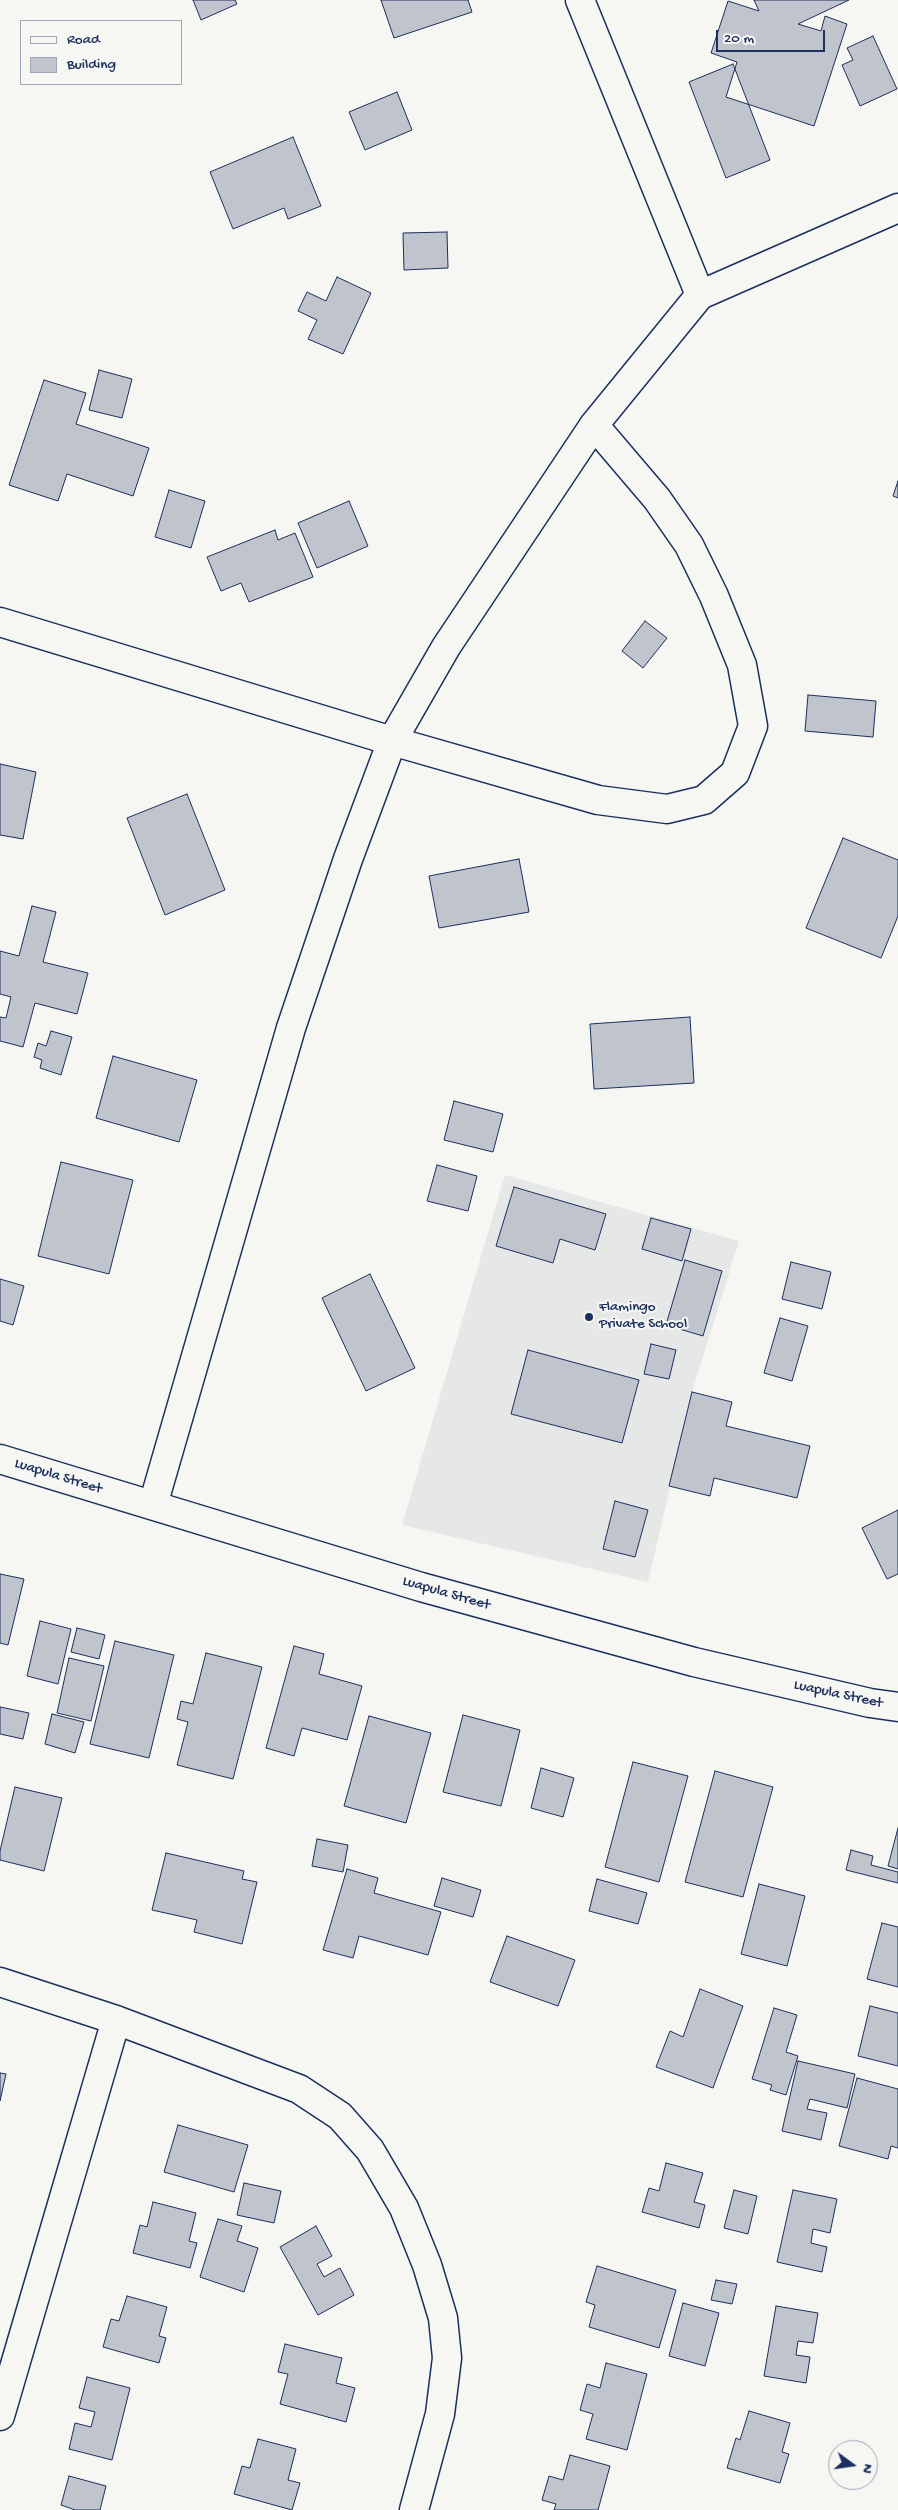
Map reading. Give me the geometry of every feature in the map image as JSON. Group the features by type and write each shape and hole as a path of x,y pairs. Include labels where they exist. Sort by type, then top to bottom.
{"street":[{"path":"580,0 700,295"},
{"path":"153,1505 291,1028 348,859 392,741 446,647 594,425 700,295 898,208"},
{"path":"0,622 392,741 598,800 667,809 704,800 735,773 753,726 742,665 718,605 689,545 657,499 594,425"},
{"name":"Luapula Street","path":"0,1459 421,1587 685,1660 870,1703 898,1707"},
{"path":"0,1982 116,2020 299,2090 340,2116 370,2150 404,2208 427,2265 443,2318 447,2358 440,2414 414,2510"},
{"path":"0,2416 116,2020"}],"shaded area":[{"name":"Flamingo Private School","path":"505,1175 739,1241 692,1392 648,1582 402,1525"}],"building":[{"path":"193,0 235,0 237,4 201,20"},
{"path":"381,0 468,0 472,12 394,38"},
{"path":"754,0 849,0 798,24 821,31 825,16 847,24 814,126 726,97 737,62 711,53 728,1 759,11"},
{"path":"873,36 897,89 860,106 842,65 853,60 847,48"},
{"path":"733,64 770,160 726,178 689,82"},
{"path":"397,92 412,130 365,150 349,112"},
{"path":"293,137 321,206 288,219 284,208 233,229 210,172"},
{"path":"447,232 448,268 404,270 403,233"},
{"path":"337,277 371,293 343,354 308,339 317,320 298,311 307,292 326,301"},
{"path":"99,370 132,379 122,418 89,410"},
{"path":"44,380 86,393 76,424 149,448 133,496 67,474 58,501 9,485"},
{"path":"898,481 898,498 893,496"},
{"path":"169,490 205,501 191,548 155,537"},
{"path":"349,501 368,546 317,568 298,523"},
{"path":"275,530 278,540 295,533 313,577 249,602 241,583 221,591 207,557"},
{"path":"645,621 667,638 643,668 622,651"},
{"path":"808,695 876,701 873,737 805,731"},
{"path":"0,764 36,772 23,839 0,835"},
{"path":"187,794 225,890 165,915 127,818"},
{"path":"843,838 898,860 898,916 881,958 806,928"},
{"path":"519,859 529,912 439,928 429,876"},
{"path":"32,906 56,912 43,962 88,973 77,1014 35,1003 23,1047 0,1041 0,1017 6,1018 11,997 0,994 0,951 19,956"},
{"path":"690,1017 694,1083 594,1089 590,1024"},
{"path":"51,1031 72,1037 61,1075 40,1068 42,1060 34,1057 38,1043 46,1046"},
{"path":"113,1056 197,1080 179,1142 96,1118"},
{"path":"454,1101 503,1114 493,1152 444,1140"},
{"path":"61,1162 133,1180 109,1274 38,1256"},
{"path":"437,1165 477,1176 468,1211 427,1201"},
{"path":"514,1187 606,1214 595,1250 560,1239 553,1263 496,1246"},
{"path":"651,1218 691,1229 682,1261 642,1249"},
{"path":"685,1260 722,1271 703,1336 666,1325"},
{"path":"791,1262 831,1272 822,1309 782,1299"},
{"path":"370,1274 415,1368 366,1391 322,1298"},
{"path":"0,1279 24,1286 13,1325 0,1321"},
{"path":"780,1318 808,1326 792,1381 764,1373"},
{"path":"651,1344 676,1350 669,1379 644,1374"},
{"path":"528,1350 639,1380 622,1443 511,1414"},
{"path":"692,1392 732,1402 726,1426 810,1446 797,1498 714,1478 710,1496 669,1486"},
{"path":"615,1501 648,1510 635,1557 603,1549"},
{"path":"898,1510 898,1574 887,1579 862,1528"},
{"path":"0,1574 24,1579 8,1645 0,1643"},
{"path":"40,1621 71,1629 58,1684 27,1676"},
{"path":"77,1628 105,1635 99,1659 71,1652"},
{"path":"115,1641 174,1655 149,1758 90,1744"},
{"path":"294,1646 324,1654 319,1674 362,1686 347,1740 302,1728 294,1756 266,1748"},
{"path":"206,1653 262,1667 233,1779 177,1765 188,1722 177,1719 181,1701 193,1704"},
{"path":"69,1658 104,1666 91,1721 57,1713"},
{"path":"0,1707 29,1713 23,1739 0,1734"},
{"path":"52,1714 84,1722 75,1753 45,1744"},
{"path":"463,1715 520,1730 501,1806 443,1792"},
{"path":"369,1716 431,1733 406,1823 344,1806"},
{"path":"633,1762 688,1776 659,1882 605,1867"},
{"path":"541,1768 574,1778 563,1817 531,1808"},
{"path":"715,1771 773,1787 743,1897 685,1882"},
{"path":"15,1787 62,1798 44,1871 0,1860 0,1851"},
{"path":"898,1828 898,1869 888,1866"},
{"path":"317,1839 348,1845 343,1872 312,1866"},
{"path":"851,1850 873,1856 871,1865 898,1872 898,1883 846,1870"},
{"path":"166,1853 244,1871 242,1879 257,1882 242,1944 194,1932 197,1920 152,1910"},
{"path":"347,1869 378,1878 374,1893 441,1912 428,1955 359,1936 353,1958 323,1950"},
{"path":"442,1878 481,1890 473,1917 434,1906"},
{"path":"597,1879 647,1893 638,1924 589,1911"},
{"path":"759,1884 805,1896 787,1966 741,1954"},
{"path":"882,1923 898,1927 898,1987 867,1979"},
{"path":"507,1936 575,1960 558,2006 490,1982"},
{"path":"700,1989 743,2006 713,2088 656,2067 670,2031 683,2037"},
{"path":"870,2006 898,2013 898,2066 858,2056"},
{"path":"774,2008 797,2015 786,2052 798,2056 786,2095 770,2090 772,2085 752,2079"},
{"path":"798,2061 855,2074 847,2108 810,2099 807,2109 827,2113 821,2140 782,2131"},
{"path":"0,2073 6,2074 0,2101"},
{"path":"857,2078 898,2089 898,2148 891,2146 888,2159 839,2146"},
{"path":"178,2125 248,2145 234,2192 164,2172"},
{"path":"666,2163 703,2173 694,2202 705,2205 699,2228 642,2212 649,2188 659,2191"},
{"path":"244,2183 281,2191 274,2223 237,2215"},
{"path":"734,2190 757,2196 748,2234 724,2228"},
{"path":"793,2190 837,2199 830,2233 813,2229 811,2243 827,2247 822,2272 777,2262"},
{"path":"153,2202 196,2213 189,2241 197,2243 190,2268 133,2253 140,2225 147,2227"},
{"path":"218,2219 242,2226 237,2241 258,2248 244,2292 200,2277"},
{"path":"316,2226 332,2256 317,2264 324,2277 340,2268 354,2295 318,2315 280,2247"},
{"path":"597,2266 676,2290 659,2348 589,2327 595,2305 586,2302"},
{"path":"716,2280 737,2284 732,2304 711,2300"},
{"path":"127,2296 167,2307 159,2336 166,2338 159,2363 103,2347 111,2319 119,2321"},
{"path":"683,2303 719,2313 705,2366 669,2356"},
{"path":"776,2306 818,2313 813,2343 798,2341 796,2355 810,2357 806,2383 764,2376"},
{"path":"285,2344 342,2358 336,2383 355,2388 346,2422 280,2404 288,2374 278,2372"},
{"path":"606,2363 647,2374 627,2450 586,2439 593,2414 580,2410 587,2384 600,2388"},
{"path":"87,2377 130,2388 112,2460 69,2449 75,2423 91,2427 95,2412 79,2408"},
{"path":"749,2411 790,2423 782,2452 789,2454 780,2483 727,2468 736,2438 740,2440"},
{"path":"258,2439 296,2449 288,2480 300,2483 292,2510 234,2494 242,2466 250,2468"},
{"path":"570,2455 610,2466 598,2510 554,2510 556,2504 542,2500 549,2476 563,2480"},
{"path":"69,2476 106,2486 100,2510 75,2510 61,2505"}],"place":[{"name":"Flamingo Private School","path":"589,1317"}]}
